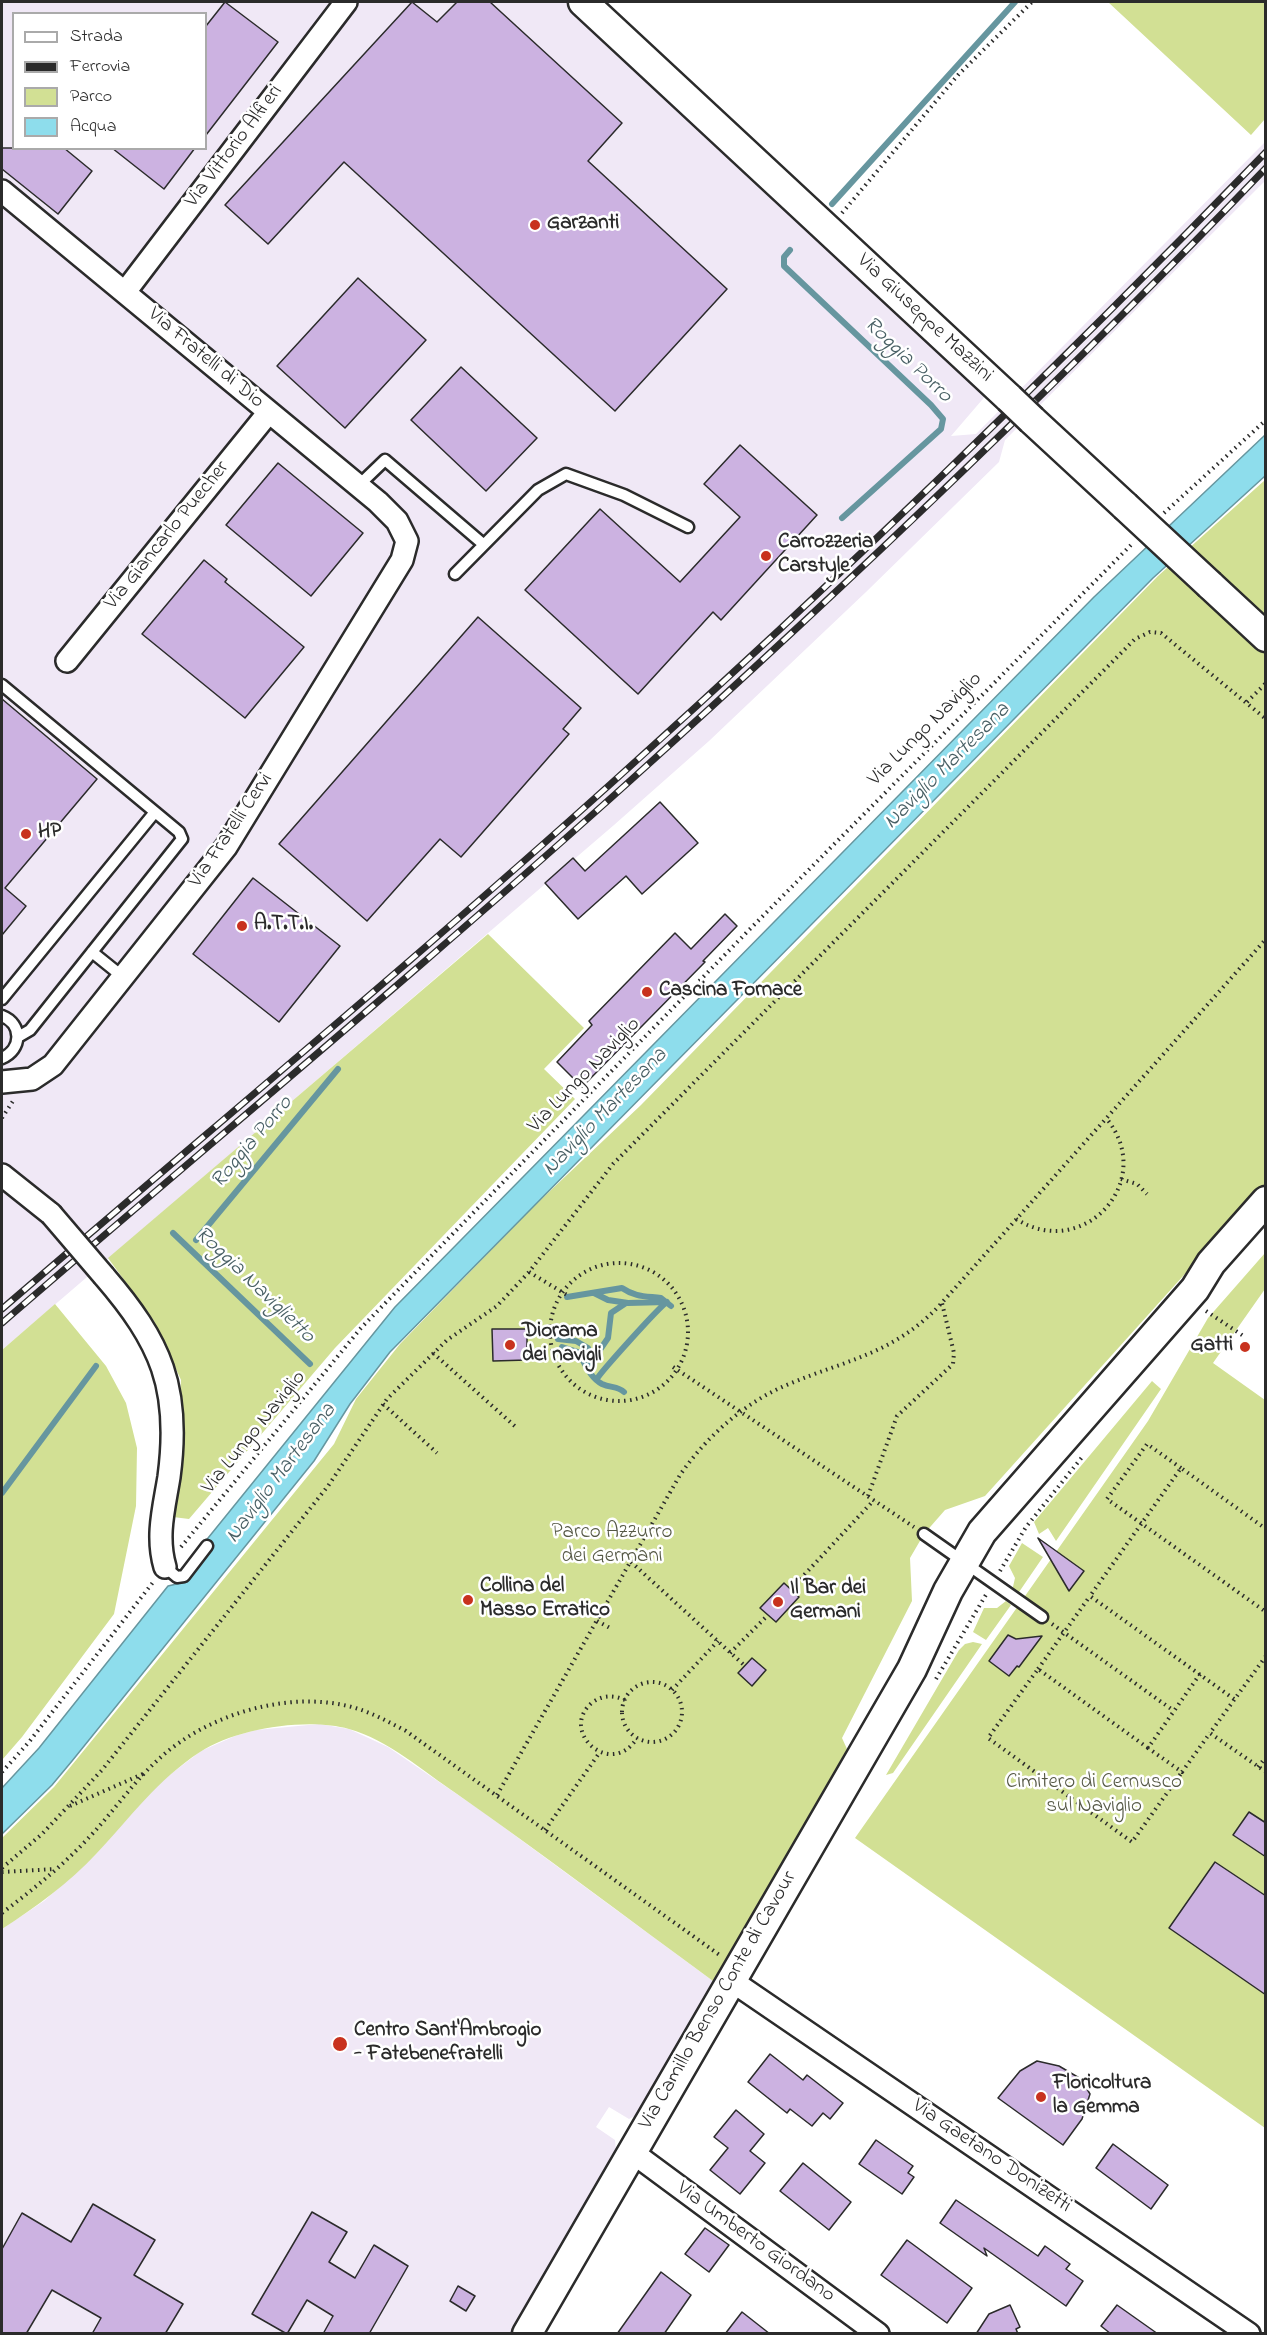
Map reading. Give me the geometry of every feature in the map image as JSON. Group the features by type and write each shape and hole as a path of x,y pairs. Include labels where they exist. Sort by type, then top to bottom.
{"street":[{"name":"Via Vittorio Alfieri","path":"125,292 346,2"},
{"name":"Via Giuseppe Mazzini","path":"583,2 1266,637"},
{"name":"Via Fratelli di Dio","path":"2,191 392,514 405,531"},
{"name":"Via Giancarlo Puecher","path":"67,661 269,412"},
{"name":"Via Fratelli Cervi","path":"2,1082 32,1079 53,1065 226,847 402,560 407,541 405,531"},
{"path":"2,1175 51,1214 136,1313 150,1335 163,1368 172,1407 170,1469 159,1546 165,1567"},
{"name":"Via Camillo Benso Conte di Cavour","path":"1198,1302 1211,1263 1266,1201"},
{"name":"Via Camillo Benso Conte di Cavour","path":"527,2334 735,1974 923,1675 947,1624 978,1572 982,1532 1198,1302 1218,1269 1266,1216"},
{"name":"Via Gaetano Donizetti","path":"735,1974 1250,2334"},
{"name":"Via Umberto Giordano","path":"632,2152 878,2334"}],"lane":[{"path":"358,486 385,460 483,544"},
{"path":"455,574 538,490 566,474 624,495 688,527"},
{"path":"2,685 179,832 182,839 30,1030 18,1037 13,1050 2,1058"},
{"path":"2,999 155,812"},
{"path":"92,952 123,977"},
{"path":"2,1016 13,1023 18,1037"},
{"path":"924,1534 1042,1617"},
{"path":"165,1567 177,1577 184,1576 207,1546"}],"path":[{"path":"828,230 958,75 1032,2"},
{"path":"1157,520 1266,420"},
{"name":"Via Lungo Naviglio","path":"2,1772 29,1742 165,1567 361,1328 749,930 1140,536"},
{"path":"2,1870 69,1807 102,1770 328,1486 383,1404 433,1353 497,1306 529,1272 580,1203 613,1164 1135,639 1150,632 1161,633 1266,718"},
{"path":"1247,702 1266,683"},
{"path":"497,1795 691,1460 739,1413 779,1388 887,1347 915,1329 942,1302 1266,939"},
{"path":"1016,1219 1049,1231 1079,1227 1093,1220 1108,1207 1121,1179 1123,1163 1120,1144 1106,1118"},
{"path":"1121,1179 1137,1184 1147,1194"},
{"path":"605,1264 632,1264 658,1274 675,1291 686,1316 687,1343 675,1368 657,1389 632,1399 604,1399 582,1390 563,1371 552,1345 551,1322 565,1294 580,1275 605,1264"},
{"path":"529,1272 565,1294"},
{"path":"868,1496 897,1416 953,1364 954,1353 942,1302"},
{"path":"1198,1302 1245,1337"},
{"path":"433,1353 516,1428"},
{"path":"675,1368 739,1413 924,1534"},
{"path":"383,1404 438,1453"},
{"path":"1266,1529 1147,1444 1107,1499 1266,1612"},
{"path":"923,1675 978,1572 1026,1527 1086,1452"},
{"path":"1181,1468 988,1738 1132,1842 1266,1656"},
{"path":"792,1588 874,1500"},
{"path":"631,1562 745,1666"},
{"path":"1090,1596 1234,1699"},
{"path":"730,1653 768,1615"},
{"path":"1042,1617 1174,1711"},
{"path":"597,1621 612,1629"},
{"path":"672,1690 718,1641"},
{"path":"1038,1669 1182,1772"},
{"path":"1148,1748 1200,1674"},
{"path":"646,1683 662,1684 672,1690 681,1707 677,1729 658,1741 648,1742 637,1738 628,1730 623,1719 625,1700 632,1689 646,1683"},
{"path":"625,1700 617,1696 602,1697 585,1711 582,1724 583,1735 589,1744 600,1752 620,1752 629,1747 637,1738"},
{"path":"2,1913 56,1869 94,1832 146,1772 179,1742 220,1720 279,1704 320,1702 346,1705 387,1720 545,1830 735,1974"},
{"path":"1210,1733 1266,1772"},
{"path":"545,1830 600,1752"},
{"path":"1258,1767 1266,1757"},
{"path":"69,1807 146,1772"},
{"path":"2,1870 56,1869"}],"shaded area":[{"path":"2,2 572,2 994,386 951,436 976,434 1265,142 1265,181 1005,440 999,462 709,741 2,1350"},
{"name":"Centro Sant'Ambrogio - Fatebenefratelli","path":"319,1724 349,1729 388,1747 483,1812 713,1981 641,2113 629,2119 609,2107 596,2127 615,2140 616,2151 511,2333 2,2334 2,1929 44,1901 96,1854 155,1786 201,1751 235,1736 256,1730"}],"green space":[{"path":"1108,2 1265,2 1265,119 1251,135"},
{"name":"Parco Azzurro dei Germani","path":"1265,480 1265,1185 985,1496 945,1510 924,1534 910,1558 912,1601 842,1738 847,1749 713,1981 391,1748 349,1729 313,1724 251,1731 200,1752 157,1787 97,1853 64,1884 2,1929 2,1838 54,1787 334,1444 356,1399 400,1344 532,1208 641,1105 1158,576"},
{"path":"488,934 584,1028 544,1069 575,1099 335,1348 189,1519 173,1517 181,1380 154,1321 108,1258"},
{"name":"Cimitero di Cernusco sul Naviglio","path":"1265,1253 1265,1289 1213,1363 1265,1400 1265,2128 855,1838 1148,1421 1208,1318"},
{"path":"55,1304 106,1366 126,1403 137,1448 136,1506 114,1614 22,1737 2,1760 2,1350"},
{"path":"1152,1381 1161,1389 1056,1541 1048,1528 1039,1534 1034,1522"},
{"path":"1022,1543 1043,1557 1017,1595 1012,1591 1015,1578 1009,1566"},
{"path":"1006,1601 1011,1605 986,1640 973,1632 984,1608 997,1608"},
{"path":"973,1642 982,1644 893,1773 886,1775 959,1650 965,1644"}],"water":[{"name":"Naviglio Martesana","path":"1265,435 1265,476 1153,578 390,1352 350,1404 314,1461 52,1785 2,1834 2,1788 39,1748 168,1586 185,1582 211,1549 204,1543 395,1307 1094,597"}],"building":[{"path":"225,2 278,42 207,134 207,25"},
{"name":"Garzanti","path":"412,2 437,22 457,2 490,2 622,123 588,161 727,289 615,411 344,162 268,244 225,205"},
{"path":"2,148 12,148 12,150 66,150 92,171 58,214 2,169"},
{"path":"115,150 193,150 164,189"},
{"path":"358,278 426,340 345,428 277,366"},
{"path":"461,367 537,438 486,491 411,420"},
{"path":"740,445 817,515 721,620 713,612 638,694 525,590 600,509 680,582 740,517 704,484"},
{"path":"278,463 363,533 311,596 226,525"},
{"path":"204,560 227,579 225,582 304,647 245,718 142,634"},
{"path":"478,617 581,708 563,729 569,734 461,857 440,839 367,921 279,844"},
{"name":"HP","path":"2,699 97,779 5,888 26,906 2,935"},
{"path":"660,802 698,843 642,894 626,876 578,919 545,883 573,858 585,871"},
{"path":"253,878 340,946 279,1022 193,954"},
{"name":"Cascina Fornace","path":"725,914 737,926 703,961 705,962 582,1087 557,1062 592,1025 589,1021 675,933 691,949"},
{"name":"Diorama dei navigli","path":"492,1329 527,1329 527,1360 493,1361"},
{"path":"1038,1538 1084,1571 1069,1591"},
{"path":"784,1583 799,1597 776,1622 760,1608"},
{"path":"1008,1635 1016,1639 1042,1636 1019,1667 1017,1666 1009,1676 989,1661"},
{"path":"752,1658 766,1670 752,1686 738,1673"},
{"path":"1249,1812 1266,1823 1266,1857 1233,1835"},
{"path":"1215,1862 1266,1896 1266,1995 1169,1928"},
{"path":"770,2054 803,2080 807,2075 843,2103 830,2119 823,2113 812,2126 790,2109 787,2113 748,2082"},
{"path":"1037,2061 1059,2066 1081,2079 1090,2094 1082,2119 1063,2145 998,2098 1020,2071"},
{"path":"736,2110 764,2134 750,2151 765,2163 740,2194 710,2170 728,2148 714,2137"},
{"path":"876,2140 913,2166 908,2173 914,2177 902,2194 859,2164"},
{"path":"1113,2144 1168,2185 1151,2209 1096,2168"},
{"path":"803,2163 851,2202 829,2230 780,2191"},
{"path":"956,2200 1038,2256 1045,2246 1070,2264 1066,2269 1083,2281 1066,2306 984,2248 987,2256 940,2223"},
{"path":"93,2204 155,2240 134,2275 183,2304 165,2334 92,2334 101,2318 52,2290 26,2334 2,2334 2,2249 22,2213 71,2242"},
{"path":"312,2212 347,2232 329,2262 355,2278 374,2245 408,2266 369,2334 323,2334 333,2316 307,2300 287,2334 252,2314"},
{"path":"705,2228 729,2245 709,2272 685,2254"},
{"path":"907,2240 972,2288 947,2323 881,2275"},
{"path":"661,2272 691,2295 664,2334 617,2334"},
{"path":"458,2286 475,2296 466,2311 450,2301"},
{"path":"1010,2305 1020,2327 1016,2329 1018,2334 976,2334 989,2314"},
{"path":"1117,2305 1158,2334 1111,2334 1101,2326"},
{"path":"742,2312 770,2334 725,2334"}],"waterway":[{"name":"Roggia Porro","path":"832,204 1015,2"},
{"name":"Roggia Porro","path":"790,250 784,257 784,266 943,419 941,429 842,518"},
{"name":"Roggia Porro","path":"196,1240 338,1069"},
{"name":"Roggia Naviglietto","path":"173,1233 310,1364"},
{"path":"567,1297 622,1288 636,1295 661,1298 671,1306"},
{"path":"594,1293 608,1300 628,1303 666,1302"},
{"path":"597,1379 630,1340 667,1302"},
{"path":"591,1363 608,1338 611,1313 626,1303"},
{"path":"558,1339 576,1341 588,1348 592,1366"},
{"path":"562,1347 578,1352 598,1381 624,1392"},
{"name":"Roggia Porro","path":"2,1493 96,1366"}],"railway":[{"path":"2,1309 463,914 699,704 946,472 1266,152"},
{"path":"2,1323 468,924 704,714 868,562 1029,407 1266,168"}],"place":[{"name":"Garzanti","path":"535,225"},
{"name":"Carrozzeria Carstyle","path":"766,556"},
{"name":"HP","path":"26,834"},
{"name":"A.T.T.I.","path":"242,926"},
{"name":"Cascina Fornace","path":"647,992"},
{"name":"Diorama dei navigli","path":"510,1345"},
{"name":"Gatti","path":"1245,1347"},
{"name":"Collina del Masso Erratico","path":"468,1600"},
{"name":"Il Bar dei Germani","path":"778,1602"},
{"name":"Centro Sant'Ambrogio - Fatebenefratelli","path":"340,2044"},
{"name":"Floricoltura la Gemma","path":"1041,2097"}]}
